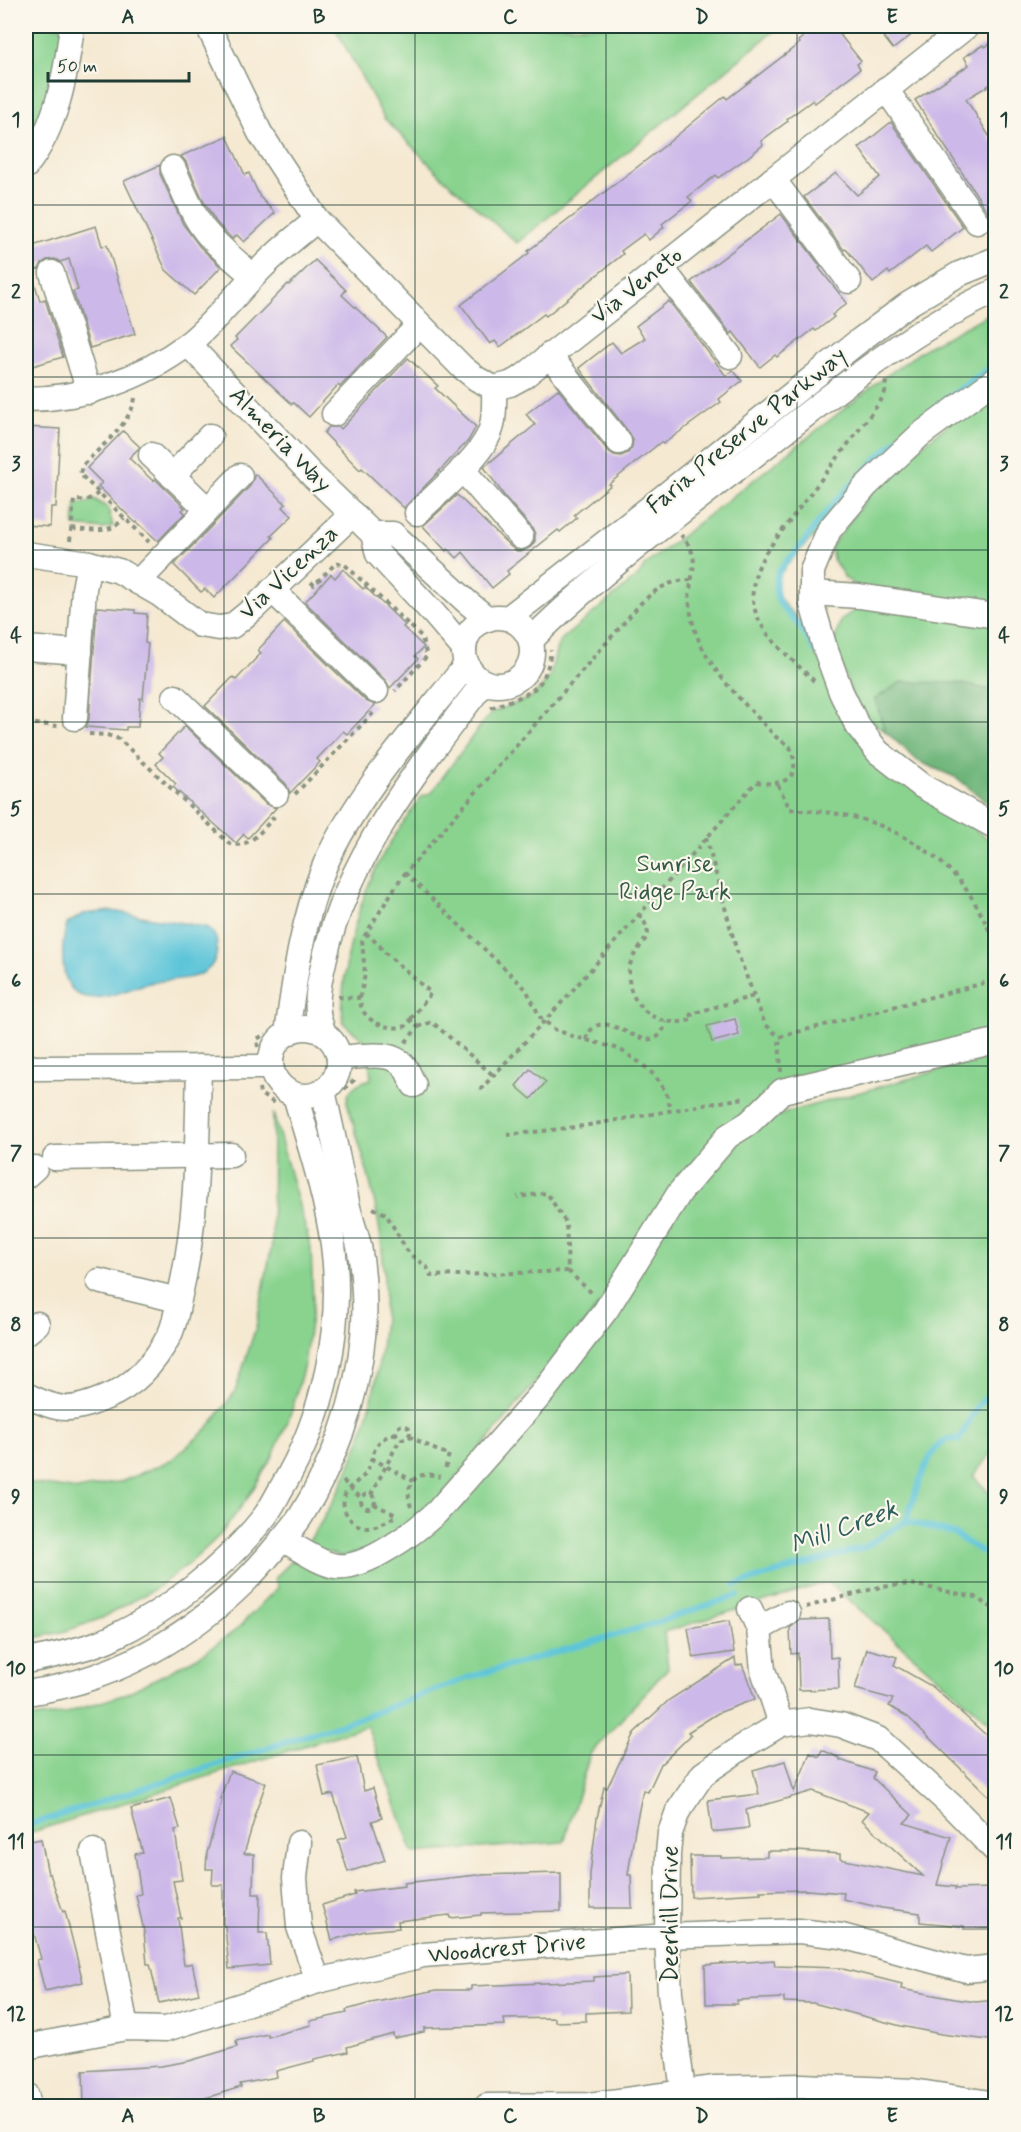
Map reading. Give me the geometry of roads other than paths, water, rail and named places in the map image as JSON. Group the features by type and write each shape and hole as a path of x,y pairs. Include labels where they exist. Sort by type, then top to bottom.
{"street":[{"path":"26,166 52,118 66,73 72,26"},
{"path":"207,26 260,133 317,220 462,368 494,388 492,426 485,443 417,513"},
{"name":"Via Veneto","path":"494,388 510,384 523,376 967,26"},
{"path":"886,89 977,222"},
{"path":"173,168 204,230 253,276"},
{"path":"773,179 849,281"},
{"path":"26,399 51,399 89,392 132,376 188,344 282,247 317,220"},
{"name":"Faria Preserve Parkway","path":"498,618 624,530 898,312 959,274 996,259"},
{"path":"661,267 730,356"},
{"path":"52,273 89,392"},
{"name":"Faria Preserve Parkway","path":"531,640 567,604 623,556 862,371 962,306 996,291"},
{"path":"334,414 419,325"},
{"name":"Almeria Way","path":"188,344 312,475 374,534 378,554 435,615 465,656"},
{"path":"549,355 618,442"},
{"path":"996,379 920,435 866,486 829,530 812,571 812,604 841,692 857,725 878,752 922,786 996,827"},
{"path":"172,476 210,436"},
{"path":"151,455 207,509"},
{"path":"462,469 521,537"},
{"path":"138,582 240,476"},
{"name":"Via Vicenza","path":"26,554 79,561 118,571 159,594 200,625 210,628 232,626 353,514"},
{"name":"Almeria Way","path":"374,534 393,534 467,602 498,618"},
{"path":"73,728 84,589 79,561"},
{"path":"272,590 383,697"},
{"path":"812,593 859,596 996,616"},
{"path":"287,1034 298,952 310,908 326,865 349,820 465,656 471,630 498,618 518,623 531,640 530,662 525,672 517,680 507,684 495,685 475,676 465,656"},
{"path":"26,648 80,652"},
{"path":"324,1034 305,1028 287,1034 274,1048 271,1067 279,1084 286,1091 295,1095 315,1095 323,1091 334,1080 339,1058 336,1048 324,1034 318,1012 321,973 331,929 348,885 371,843 440,740 484,682"},
{"path":"175,697 282,801"},
{"path":"282,1539 335,1566 352,1566 382,1553 418,1529 437,1512 451,1480 544,1390 607,1308 680,1192 728,1136 749,1123 782,1091 996,1041"},
{"path":"339,1058 378,1056 395,1058 405,1067 414,1085"},
{"path":"26,1065 33,1068 271,1067"},
{"path":"26,1395 49,1406 80,1408 118,1392 148,1370 171,1332 190,1251 195,1204 199,1067"},
{"path":"26,1693 89,1678 144,1656 191,1628 231,1595 282,1539 300,1517 325,1470 345,1423 363,1336 363,1292 359,1247 323,1091"},
{"path":"26,1661 56,1655 108,1639 154,1614 196,1586 266,1515 296,1465 330,1361 336,1307 333,1246 327,1210 295,1095"},
{"path":"38,1167 197,1154 231,1155"},
{"path":"99,1281 178,1300"},
{"path":"781,1724 764,1670 754,1619 788,1613"},
{"name":"Deerhill Drive","path":"684,2100 670,1993 667,1936 668,1854 670,1833 678,1811 703,1774 781,1724 810,1720 841,1725 878,1739 996,1851"},
{"path":"299,1843 295,1878 299,1927 318,1981"},
{"path":"93,1851 126,2028"},
{"name":"Woodcrest Drive","path":"26,2047 126,2028 166,2029 318,1981 423,1955 667,1936 799,1931 842,1936 966,1970 996,1967"},
{"path":"487,2106 684,2100 715,2088 801,2086 913,2091 996,2104"},
{"path":"26,2094 29,2106"}],"water":[{"path":"112,911 207,928 216,938 217,950 214,961 201,974 187,978 156,981 94,998 77,993 70,986 63,966 63,943 67,924 83,914"}],"waterway":[{"path":"815,651 800,627 779,601 776,589 779,572 830,508 867,468 929,413 996,364"},
{"path":"906,1521 933,1453 947,1439 959,1440 977,1407 996,1387"},
{"name":"Mill Creek","path":"735,1585 865,1547 906,1521 954,1534 996,1561"},
{"path":"467,1678 643,1627 738,1595"},
{"path":"26,1826 360,1718 465,1679"}],"park label":[{"name":"Sunrise Ridge Park","path":"675,878"}]}
